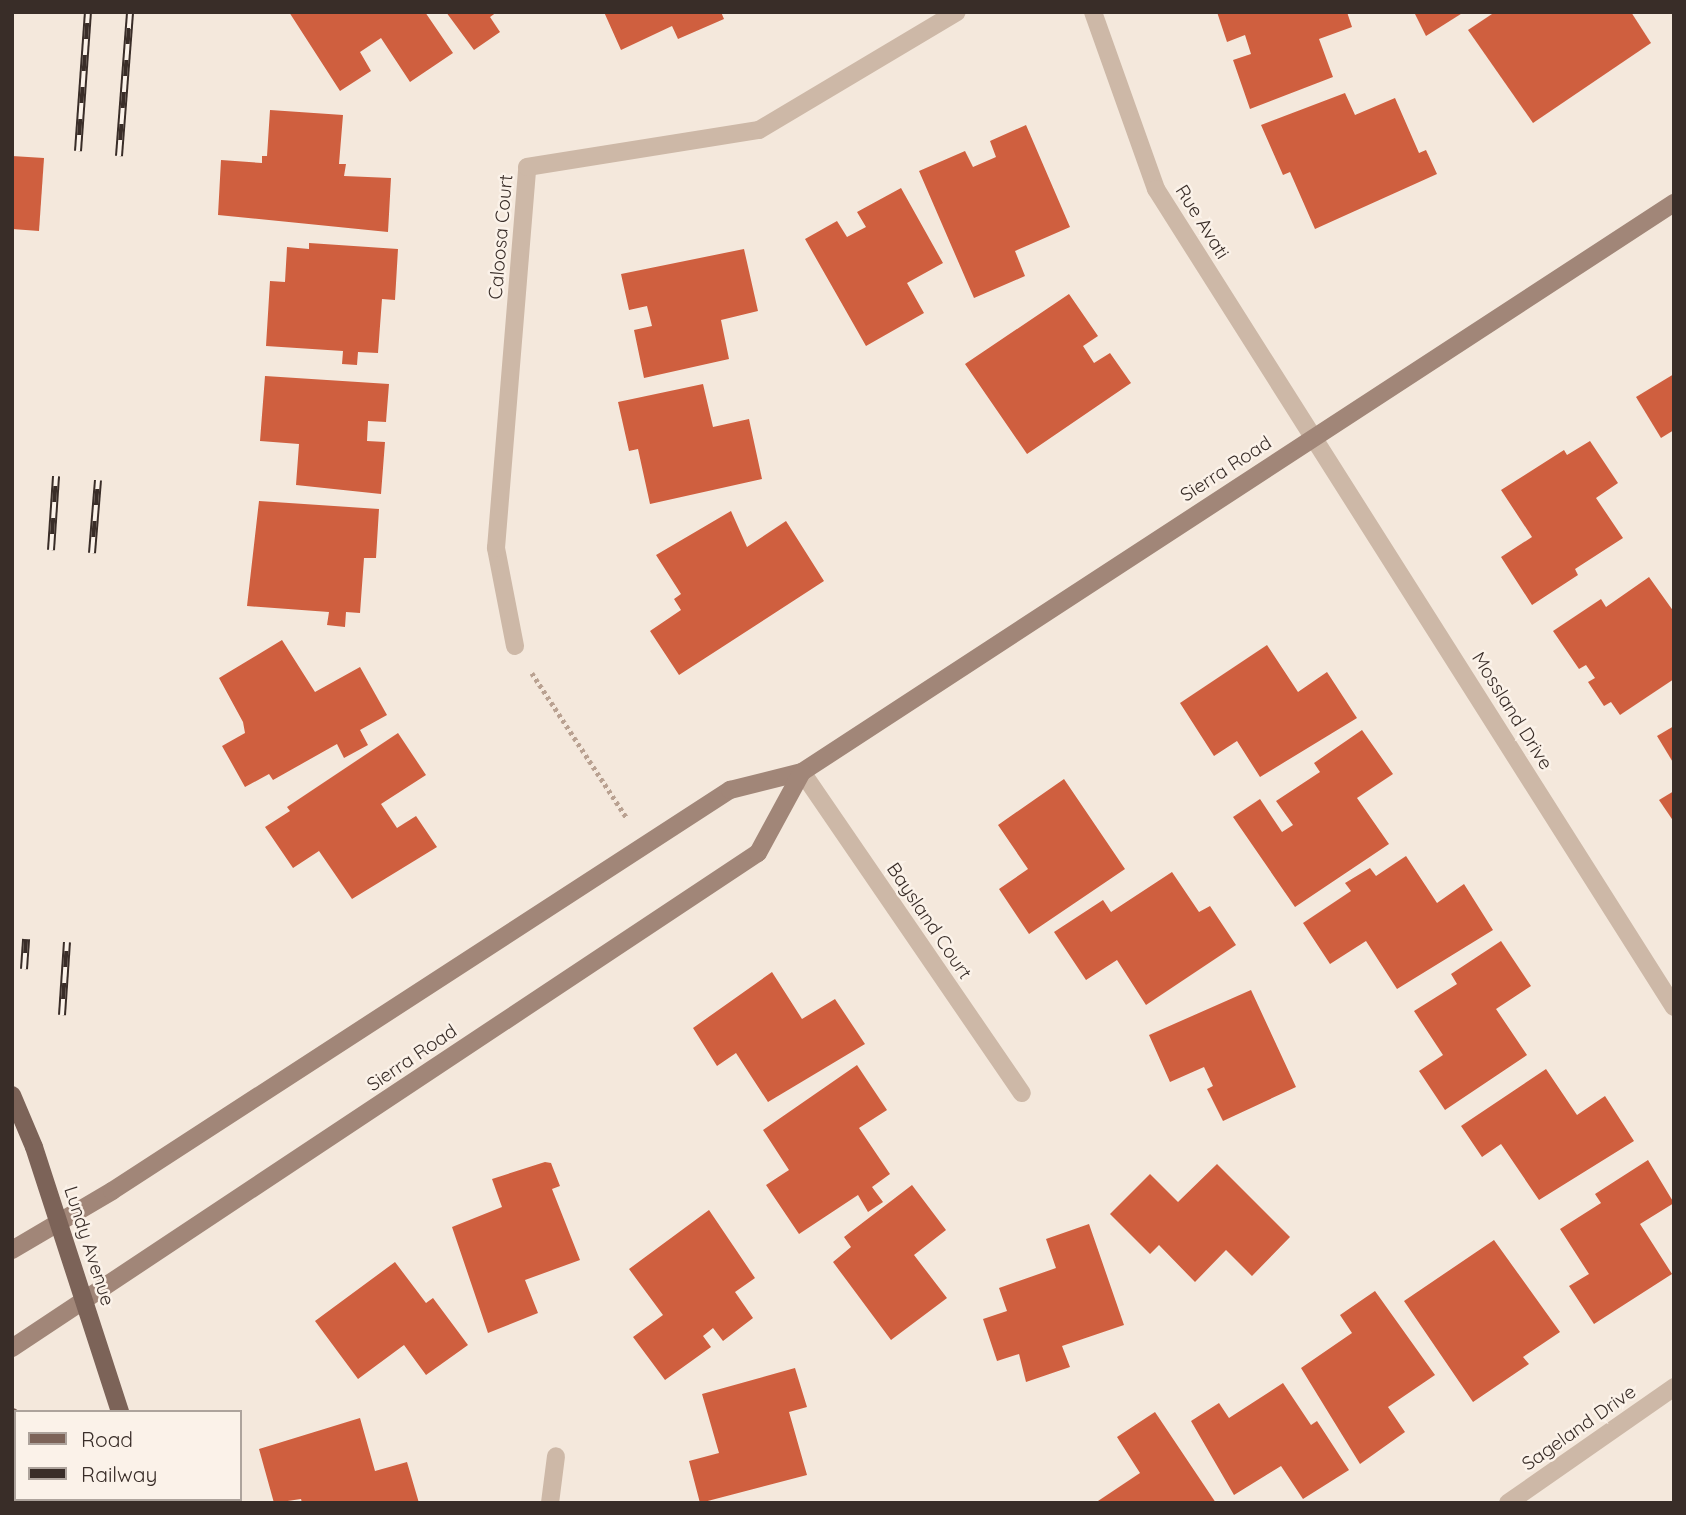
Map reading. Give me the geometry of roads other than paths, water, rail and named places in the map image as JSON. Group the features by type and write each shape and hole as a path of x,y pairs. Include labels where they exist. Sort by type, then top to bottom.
{"main road":[{"name":"Sierra Road","path":"12,1250 730,790 802,772 1674,203"},
{"name":"Sierra Road","path":"12,1348 758,853 802,772"},
{"name":"Lundy Avenue","path":"12,1095 59,1222 119,1410"}],"street":[{"name":"Caloosa Court","path":"515,646 496,548 527,167 759,130 957,12"},
{"name":"Rue Avati","path":"1093,12 1156,189 1314,436"},
{"name":"Mossland Drive","path":"1314,436 1674,1007"},
{"name":"Baysland Court","path":"802,772 1022,1093"},
{"name":"Sageland Drive","path":"1519,1500 1674,1387"},
{"path":"550,1503 556,1456"}],"railway":[{"path":"78,151 88,12"},
{"path":"119,156 130,12"},
{"path":"51,550 56,476"},
{"path":"92,553 98,480"},
{"path":"24,969 26,939"},
{"path":"62,1015 67,942"}]}
